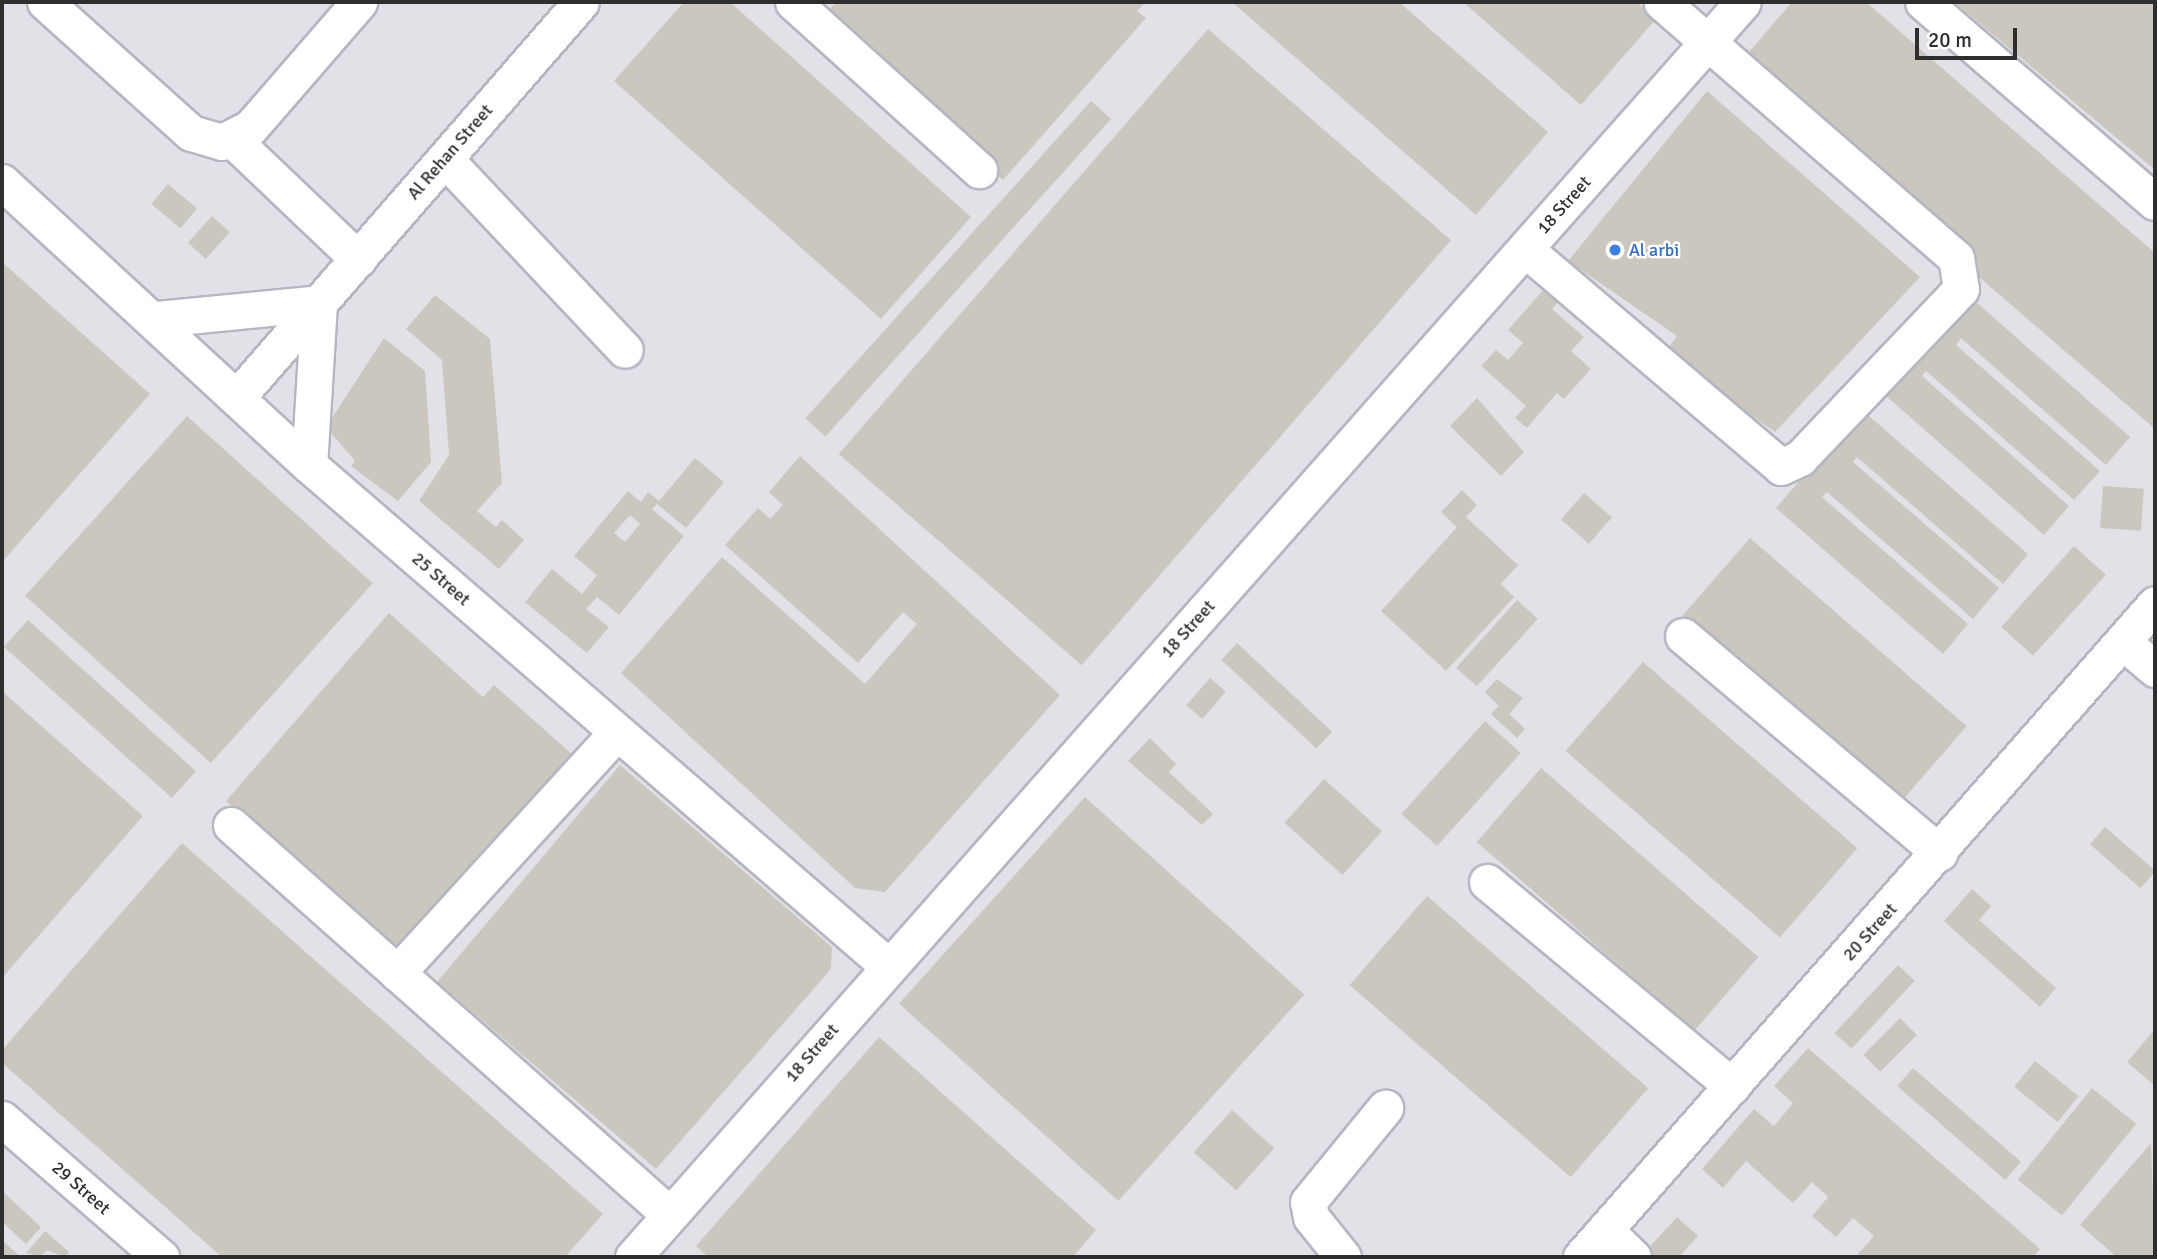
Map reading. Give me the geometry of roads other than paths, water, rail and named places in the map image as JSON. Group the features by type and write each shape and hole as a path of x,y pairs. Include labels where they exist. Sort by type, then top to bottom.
{"street":[{"path":"44,2 191,133 211,142 233,140 359,2"},
{"name":"Al Rehan Street","path":"238,396 581,2"},
{"path":"1525,249 1781,467 1800,458 1961,289 1956,258 1722,16 1662,2"},
{"path":"1923,2 2155,202"},
{"path":"805,5 979,170"},
{"name":"18 Street","path":"633,1257 1525,249 1722,16"},
{"path":"233,140 358,259"},
{"path":"445,159 625,350"},
{"name":"25 Street","path":"2,182 157,320 309,465 888,966"},
{"path":"157,320 319,303 309,465"},
{"name":"20 Street","path":"1581,1257 1940,853 2155,604"},
{"path":"1683,636 1940,853"},
{"path":"2123,642 2155,669"},
{"path":"397,973 617,732"},
{"path":"231,825 670,1215"},
{"path":"1487,882 1732,1086"},
{"path":"1343,1257 1311,1216 1308,1202 1385,1108"},
{"name":"29 Street","path":"2,1119 161,1257"},
{"path":"1605,1230 1633,1257"}],"place":[{"name":"Al arbi","path":"1615,250"}]}
